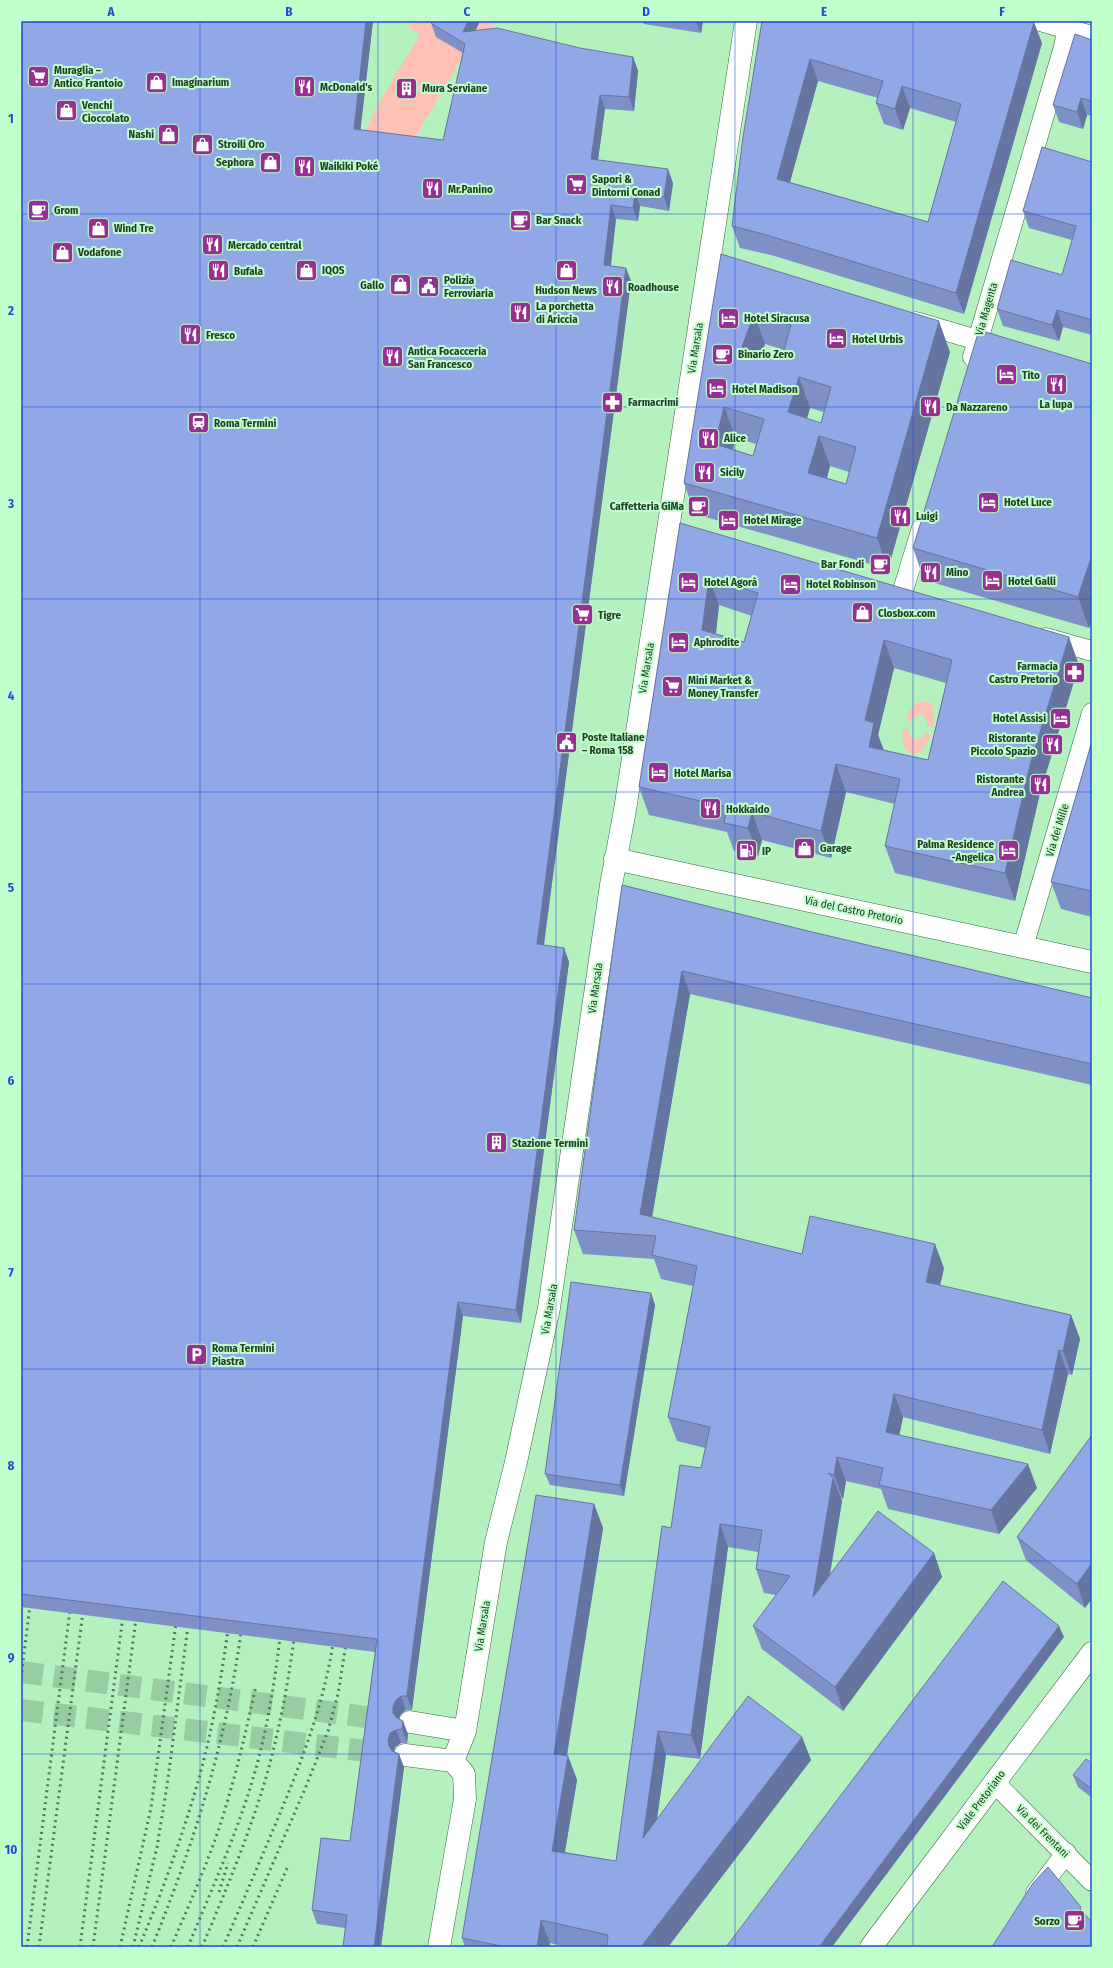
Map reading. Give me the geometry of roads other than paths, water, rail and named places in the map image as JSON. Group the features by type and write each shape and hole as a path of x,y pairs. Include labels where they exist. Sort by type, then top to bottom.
{"main road":[{"name":"Via Marsala","path":"453,1761 466,1731 494,1548 516,1462 552,1296 615,859 678,531 718,263 746,21"},
{"name":"Via del Castro Pretorio","path":"615,859 1092,962"},
{"name":"Viale Pretoriano","path":"871,1947 994,1782 1088,1666"},
{"path":"410,1722 466,1731"},
{"path":"405,1755 453,1761 464,1774 465,1799 439,1947"}],"street":[{"path":"1040,21 1068,25 1092,36"},
{"name":"Via Magenta","path":"968,373 1064,47 1068,25"},
{"path":"902,317 1008,349"},
{"path":"901,597 928,509"},
{"path":"1031,634 1092,651"},
{"name":"Via dei Mille","path":"1023,947 1092,713"},
{"name":"Via dei Frentani","path":"994,1782 1066,1853 1092,1881"},
{"path":"1025,1910 1066,1853"}],"tunnel":[{"path":"21,1672 397,1721"},
{"path":"21,1710 392,1754"}],"railway":[{"path":"21,1678 31,1597"},
{"path":"27,1947 71,1602"},
{"path":"39,1947 84,1604"},
{"path":"80,1947 124,1608"},
{"path":"93,1947 137,1611"},
{"path":"120,1947 151,1808 177,1616"},
{"path":"133,1947 157,1847 167,1786 189,1618"},
{"path":"139,1947 172,1863 199,1778 217,1701 229,1622"},
{"path":"152,1947 182,1868 208,1789 228,1709 242,1625"},
{"path":"188,1947 230,1845 252,1782 270,1706 281,1629"},
{"path":"202,1947 229,1883 267,1774 284,1703 295,1631"},
{"path":"223,1947 276,1823 307,1745 323,1691 334,1636"},
{"path":"237,1947 307,1784 328,1731 338,1694 347,1638"},
{"path":"171,1947 217,1835 245,1736 256,1686"},
{"path":"219,1892 228,1863"},
{"path":"253,1947 288,1866"}],"place":[{"name":"Muraglia – Antico Frantoio","path":"39,76"},
{"name":"Imaginarium","path":"157,82"},
{"name":"McDonald's","path":"304,87"},
{"name":"Mura Serviane","path":"406,88"},
{"name":"Venchi Cioccolato","path":"66,111"},
{"name":"Nashi","path":"169,134"},
{"name":"Stroili Oro","path":"202,144"},
{"name":"Sephora","path":"270,162"},
{"name":"Waikiki Poké","path":"304,166"},
{"name":"Sapori & Dintorni Conad","path":"577,185"},
{"name":"Mr.Panino","path":"433,189"},
{"name":"Grom","path":"39,210"},
{"name":"Bar Snack","path":"521,220"},
{"name":"Wind Tre","path":"98,228"},
{"name":"Mercado central","path":"212,245"},
{"name":"Vodafone","path":"63,252"},
{"name":"IQOS","path":"306,270"},
{"name":"Hudson News","path":"566,270"},
{"name":"Bufala","path":"219,271"},
{"name":"Gallo","path":"400,285"},
{"name":"Polizia Ferroviaria","path":"428,286"},
{"name":"Roadhouse","path":"613,287"},
{"name":"La porchetta di Ariccia","path":"520,312"},
{"name":"Hotel Siracusa","path":"729,318"},
{"name":"Fresco","path":"191,335"},
{"name":"Hotel Urbis","path":"837,339"},
{"name":"Binario Zero","path":"722,354"},
{"name":"Antica Focacceria San Francesco","path":"392,357"},
{"name":"Tito","path":"1006,375"},
{"name":"La lupa","path":"1056,384"},
{"name":"Hotel Madison","path":"717,389"},
{"name":"Farmacrimi","path":"612,402"},
{"name":"Da Nazzareno","path":"931,407"},
{"name":"Roma Termini","path":"199,423"},
{"name":"Alice","path":"709,438"},
{"name":"Sicily","path":"704,472"},
{"name":"Hotel Luce","path":"988,502"},
{"name":"Caffetteria GiMa","path":"699,506"},
{"name":"Luigi","path":"901,516"},
{"name":"Hotel Mirage","path":"729,520"},
{"name":"Bar Fondi","path":"880,564"},
{"name":"Mino","path":"930,572"},
{"name":"Hotel Galli","path":"992,581"},
{"name":"Hotel Agorà","path":"688,582"},
{"name":"Hotel Robinson","path":"791,584"},
{"name":"Closbox.com","path":"862,613"},
{"name":"Tigre","path":"583,615"},
{"name":"Aphrodite","path":"679,642"},
{"name":"Farmacia Castro Pretorio","path":"1074,672"},
{"name":"Mini Market & Money Transfer","path":"672,686"},
{"name":"Hotel Assisi","path":"1061,718"},
{"name":"Poste Italiane – Roma 158","path":"567,743"},
{"name":"Ristorante Piccolo Spazio","path":"1052,744"},
{"name":"Hotel Marisa","path":"659,773"},
{"name":"Ristorante Andrea","path":"1040,785"},
{"name":"Hokkaido","path":"710,809"},
{"name":"Garage","path":"804,848"},
{"name":"Palma Residence -Angelica","path":"1009,850"},
{"name":"IP","path":"747,851"},
{"name":"Stazione Termini","path":"497,1143"},
{"name":"Roma Termini Piastra","path":"197,1354"},
{"name":"Sorzo","path":"1075,1921"}]}
